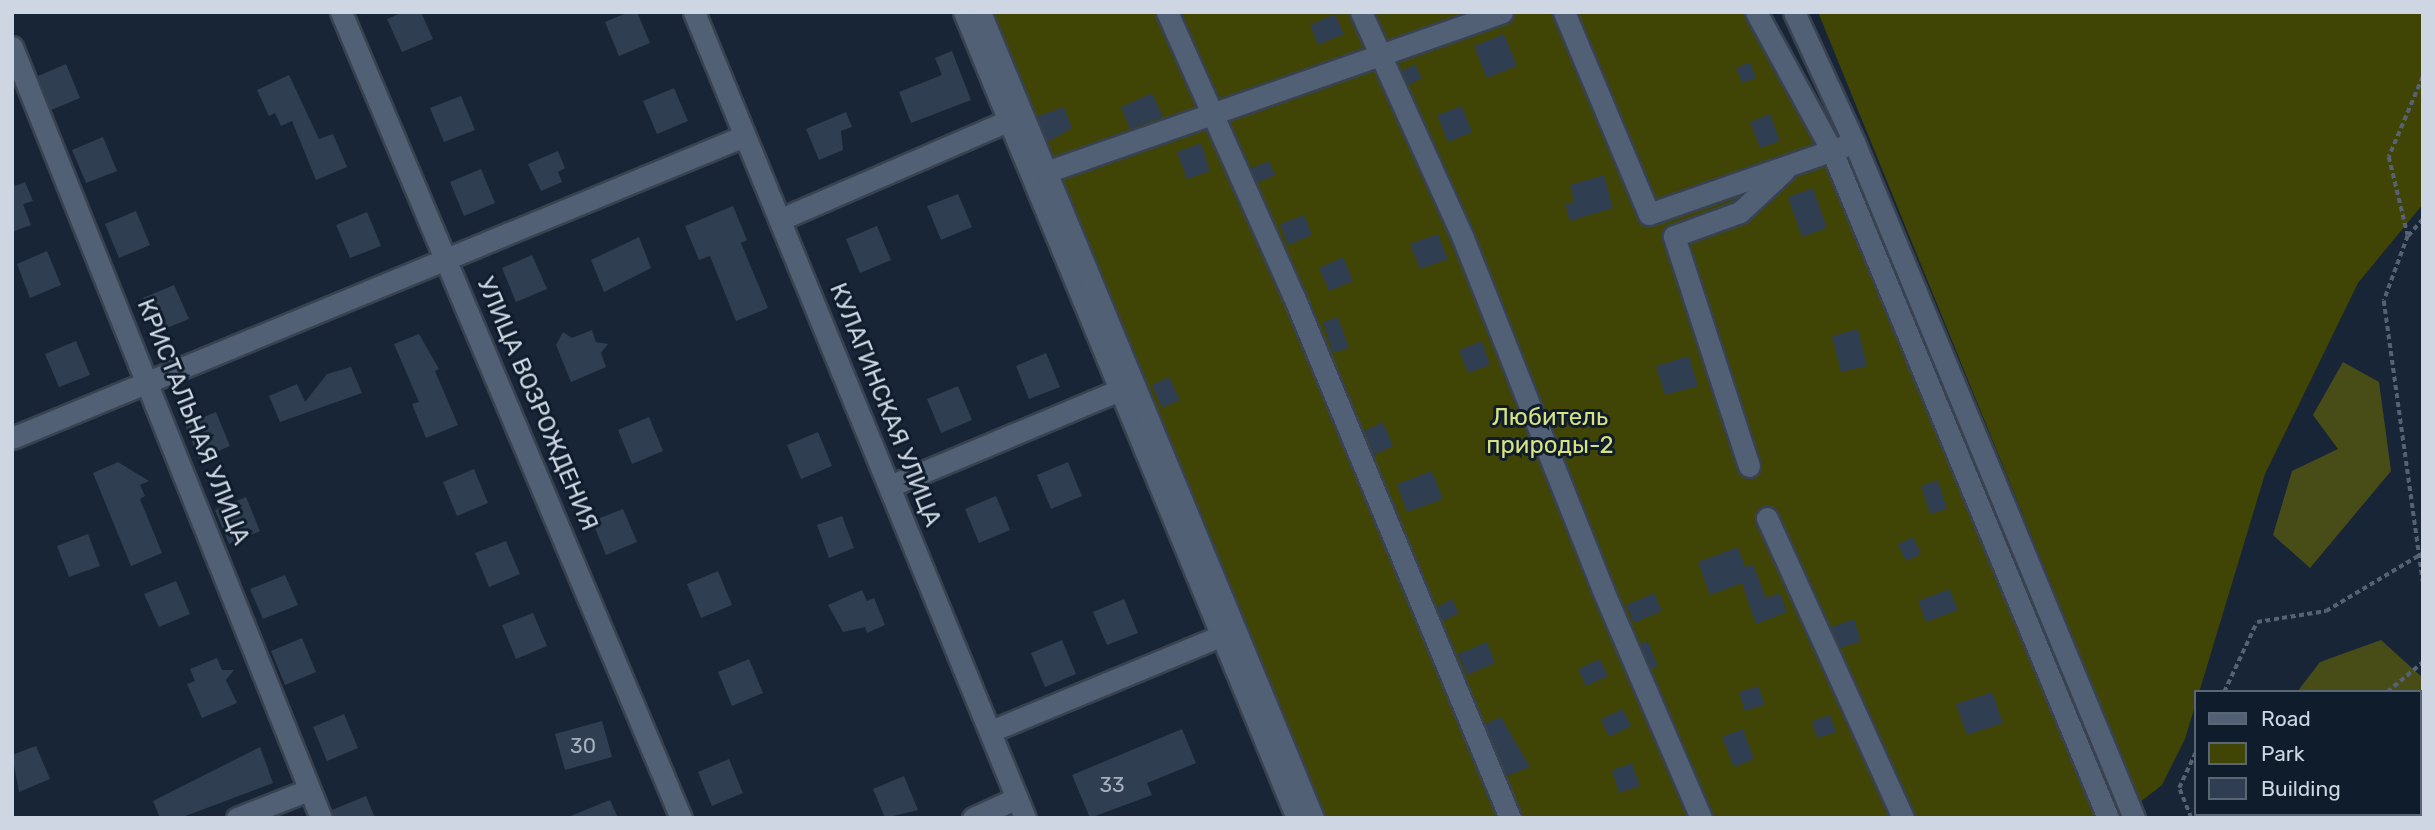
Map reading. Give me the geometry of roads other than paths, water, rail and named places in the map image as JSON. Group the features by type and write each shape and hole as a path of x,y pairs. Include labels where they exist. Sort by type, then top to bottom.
{"street":[{"name":"УЛИЦА ВОЗРОЖДЕНИЯ","path":"341,12 447,254 681,818"},
{"name":"КУЛАГИНСКАЯ УЛИЦА","path":"694,12 742,137 780,219 1021,808"},
{"path":"964,12 1297,818"},
{"path":"980,12 1313,818"},
{"path":"1167,12 1213,110 1510,818"},
{"path":"1361,12 1463,238 1602,588 1701,818"},
{"path":"1046,172 1213,110 1502,12"},
{"path":"1563,12 1649,214 1854,142"},
{"path":"1756,12 1832,151 2108,818"},
{"path":"1794,12 1854,142 2131,817"},
{"name":"КРИСТАЛЬНАЯ УЛИЦА","path":"12,47 150,382 321,818"},
{"path":"780,219 1008,121"},
{"path":"12,438 150,382 447,254 742,137"},
{"path":"1749,466 1674,236 1741,212 1790,165"},
{"path":"890,485 1119,390"},
{"path":"1767,518 1903,818"},
{"path":"991,731 1220,636"},
{"path":"237,818 308,790"},
{"path":"973,818 1021,808"}],"park label":[{"name":"Любитель природы-2","path":"1550,432"}]}
